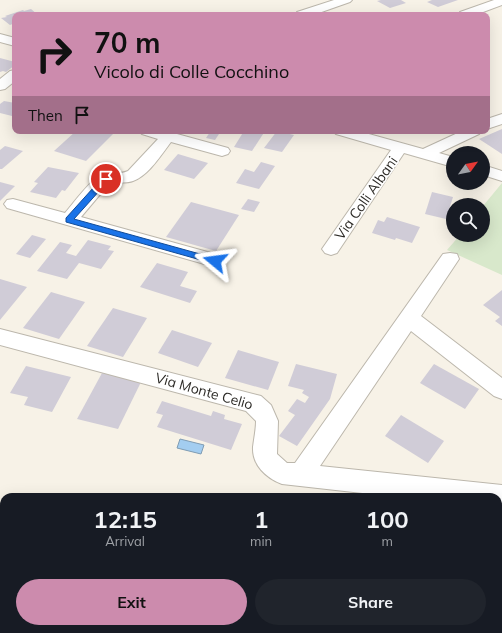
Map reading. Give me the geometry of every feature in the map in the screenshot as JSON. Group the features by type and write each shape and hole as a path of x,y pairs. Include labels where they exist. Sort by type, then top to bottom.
{"street":[{"path":"310,12 346,0"},
{"path":"472,12 502,1"},
{"path":"0,38 12,41"},
{"path":"0,86 12,76"},
{"path":"490,124 502,118"},
{"path":"69,220 102,181 109,178 123,178 132,176 170,134 222,151"},
{"path":"352,134 446,160"},
{"path":"425,154 468,134"},
{"name":"Via Colli Albani","path":"331,249 401,147"},
{"path":"490,172 502,176"},
{"path":"13,204 215,261"},
{"path":"300,476 450,259"},
{"path":"410,318 502,390"},
{"name":"Via Monte Celio","path":"0,336 253,404 263,412 268,423 269,428 264,446 268,462 282,472 300,476 464,493"}],"green space":[{"path":"502,183 502,275 447,250 454,242 490,242 490,198"}],"water":[{"path":"180,439 204,445 201,454 177,448"}],"building":[{"path":"401,0 406,3 390,8 377,1"},
{"path":"432,0 458,0 438,7 427,2"},
{"path":"31,9 34,12 17,12"},
{"path":"12,14 12,24 10,25 1,18 7,17 5,16"},
{"path":"0,58 12,61 12,67 6,72 0,72"},
{"path":"4,101 12,102 12,116 0,113 0,104"},
{"path":"502,129 502,154 490,146 479,139"},
{"path":"73,134 113,134 86,161 54,151"},
{"path":"209,134 219,134 215,140 206,138"},
{"path":"242,134 263,134 252,151 234,147"},
{"path":"275,134 294,135 282,152 264,148"},
{"path":"5,146 23,151 2,169 0,169 0,150"},
{"path":"178,154 208,163 194,179 164,170"},
{"path":"261,162 275,166 259,189 236,183 245,169 254,172"},
{"path":"48,167 79,173 65,191 62,190 56,198 30,192 38,183 34,182"},
{"path":"0,182 15,186 0,201"},
{"path":"432,192 453,197 446,198 446,219 425,214"},
{"path":"248,199 260,202 254,212 241,209"},
{"path":"191,202 239,215 216,251 166,237"},
{"path":"387,217 420,227 412,243 396,238 395,240 372,233 378,220 384,222"},
{"path":"32,235 46,239 30,258 16,254"},
{"path":"88,240 111,246 108,250 114,251 101,269 79,263 67,279 37,271 60,242 72,245 66,253 76,256"},
{"path":"157,263 188,272 180,286 197,291 190,303 140,287"},
{"path":"0,279 27,287 0,320"},
{"path":"502,290 502,326 495,321 500,317 483,305"},
{"path":"51,292 85,302 59,339 23,328"},
{"path":"113,308 147,318 123,357 87,346"},
{"path":"172,330 212,343 198,367 158,353"},
{"path":"238,350 279,362 268,390 225,378"},
{"path":"296,364 337,374 330,399 297,446 279,436 295,415 288,411 297,399 305,403 309,397 302,393 304,390 288,386"},
{"path":"434,364 479,389 465,409 420,383"},
{"path":"26,366 71,377 52,412 24,405 28,397 10,393"},
{"path":"102,373 141,382 118,429 77,419"},
{"path":"162,401 211,416 213,411 225,415 224,419 242,424 231,450 157,427 163,415 156,413"},
{"path":"401,415 444,441 428,463 385,436"}],"route":[{"path":"106,179 102,181 69,220 215,261"}]}
